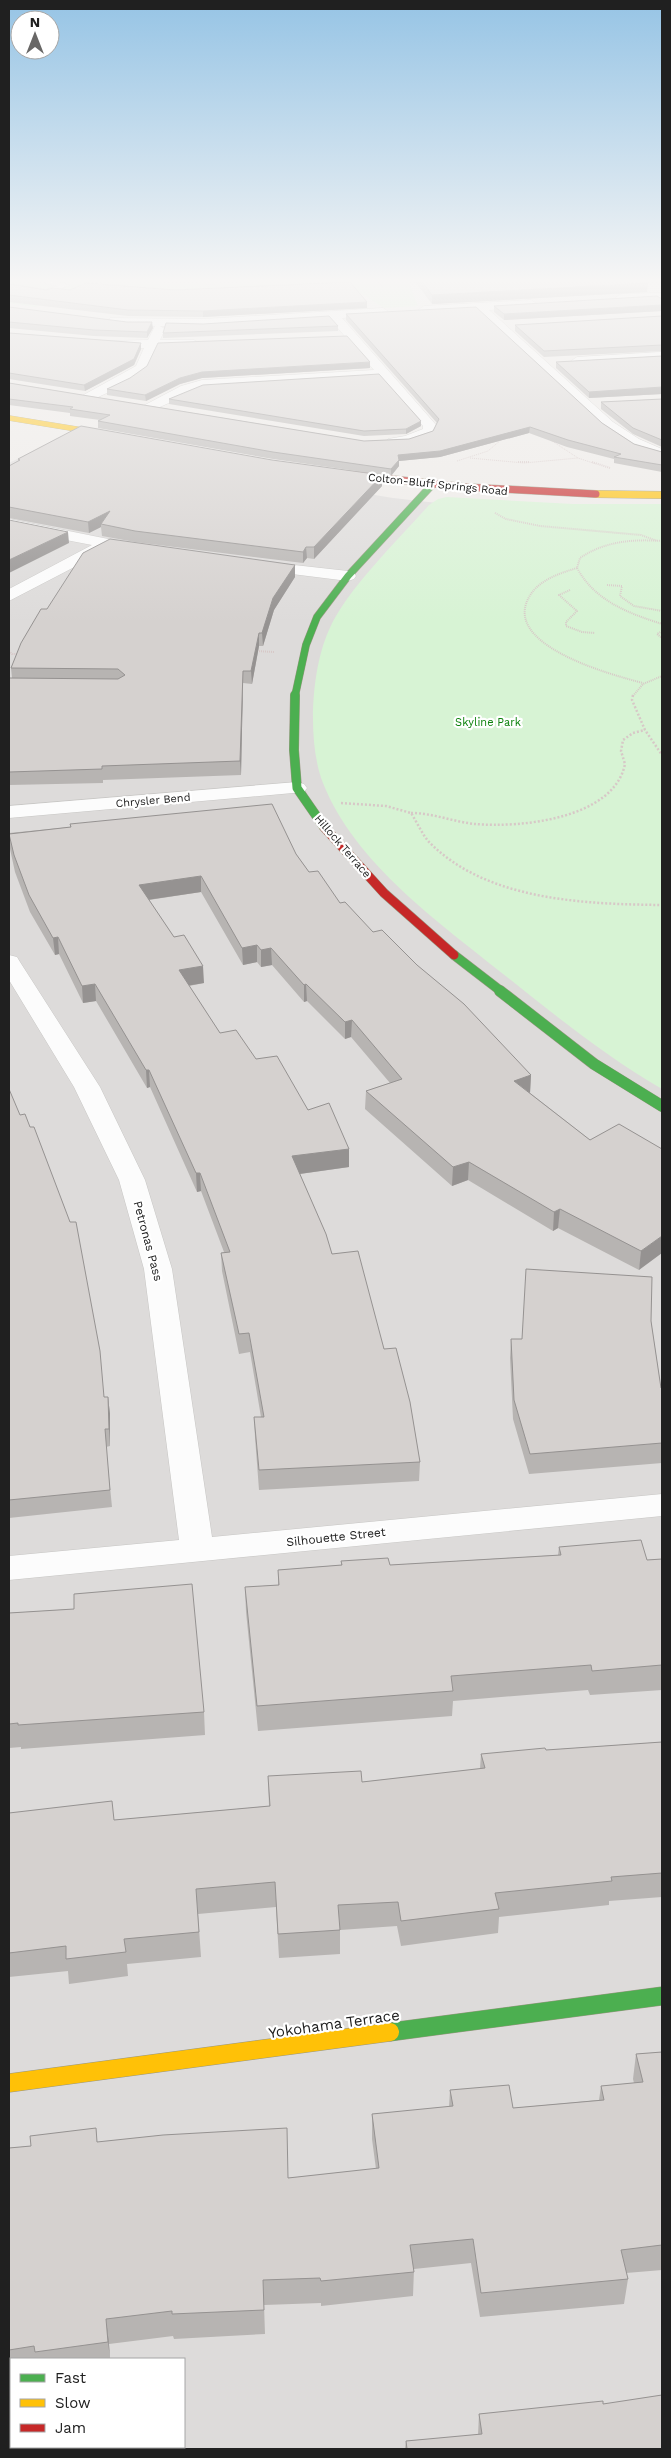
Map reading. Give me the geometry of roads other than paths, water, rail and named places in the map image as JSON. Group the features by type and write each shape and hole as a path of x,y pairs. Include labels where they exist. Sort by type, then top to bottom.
{"street":[{"path":"86,395 80,397 111,402"},
{"path":"148,407 174,395"},
{"path":"380,443 418,437 427,433 430,426 402,395"},
{"path":"573,395 630,442 662,453"},
{"path":"583,404 603,403"},
{"path":"130,404 172,411"},
{"path":"9,418 125,441 9,426"},
{"name":"Colton-Bluff Springs Road","path":"337,477 428,489 581,502 662,502"},
{"name":"Colton-Bluff Springs Road","path":"428,489 558,494 662,494"},
{"name":"Hillock Terrace","path":"428,489 348,576 317,617 306,645 295,696 294,750 297,788 322,825 384,893 466,965 594,1064 662,1106"},
{"path":"9,524 105,545 156,553"},
{"path":"9,596 105,545"},
{"path":"239,564 348,576"},
{"name":"Chrysler Bend","path":"9,812 297,788"},
{"name":"Petronas Pass","path":"9,962 87,1087 132,1180 158,1269 197,1550"},
{"name":"Silhouette Street","path":"9,1568 662,1505"},
{"name":"Yokohama Terrace","path":"9,2083 662,1996"}],"park label":[{"name":"Skyline Park","path":"488,722"}]}
